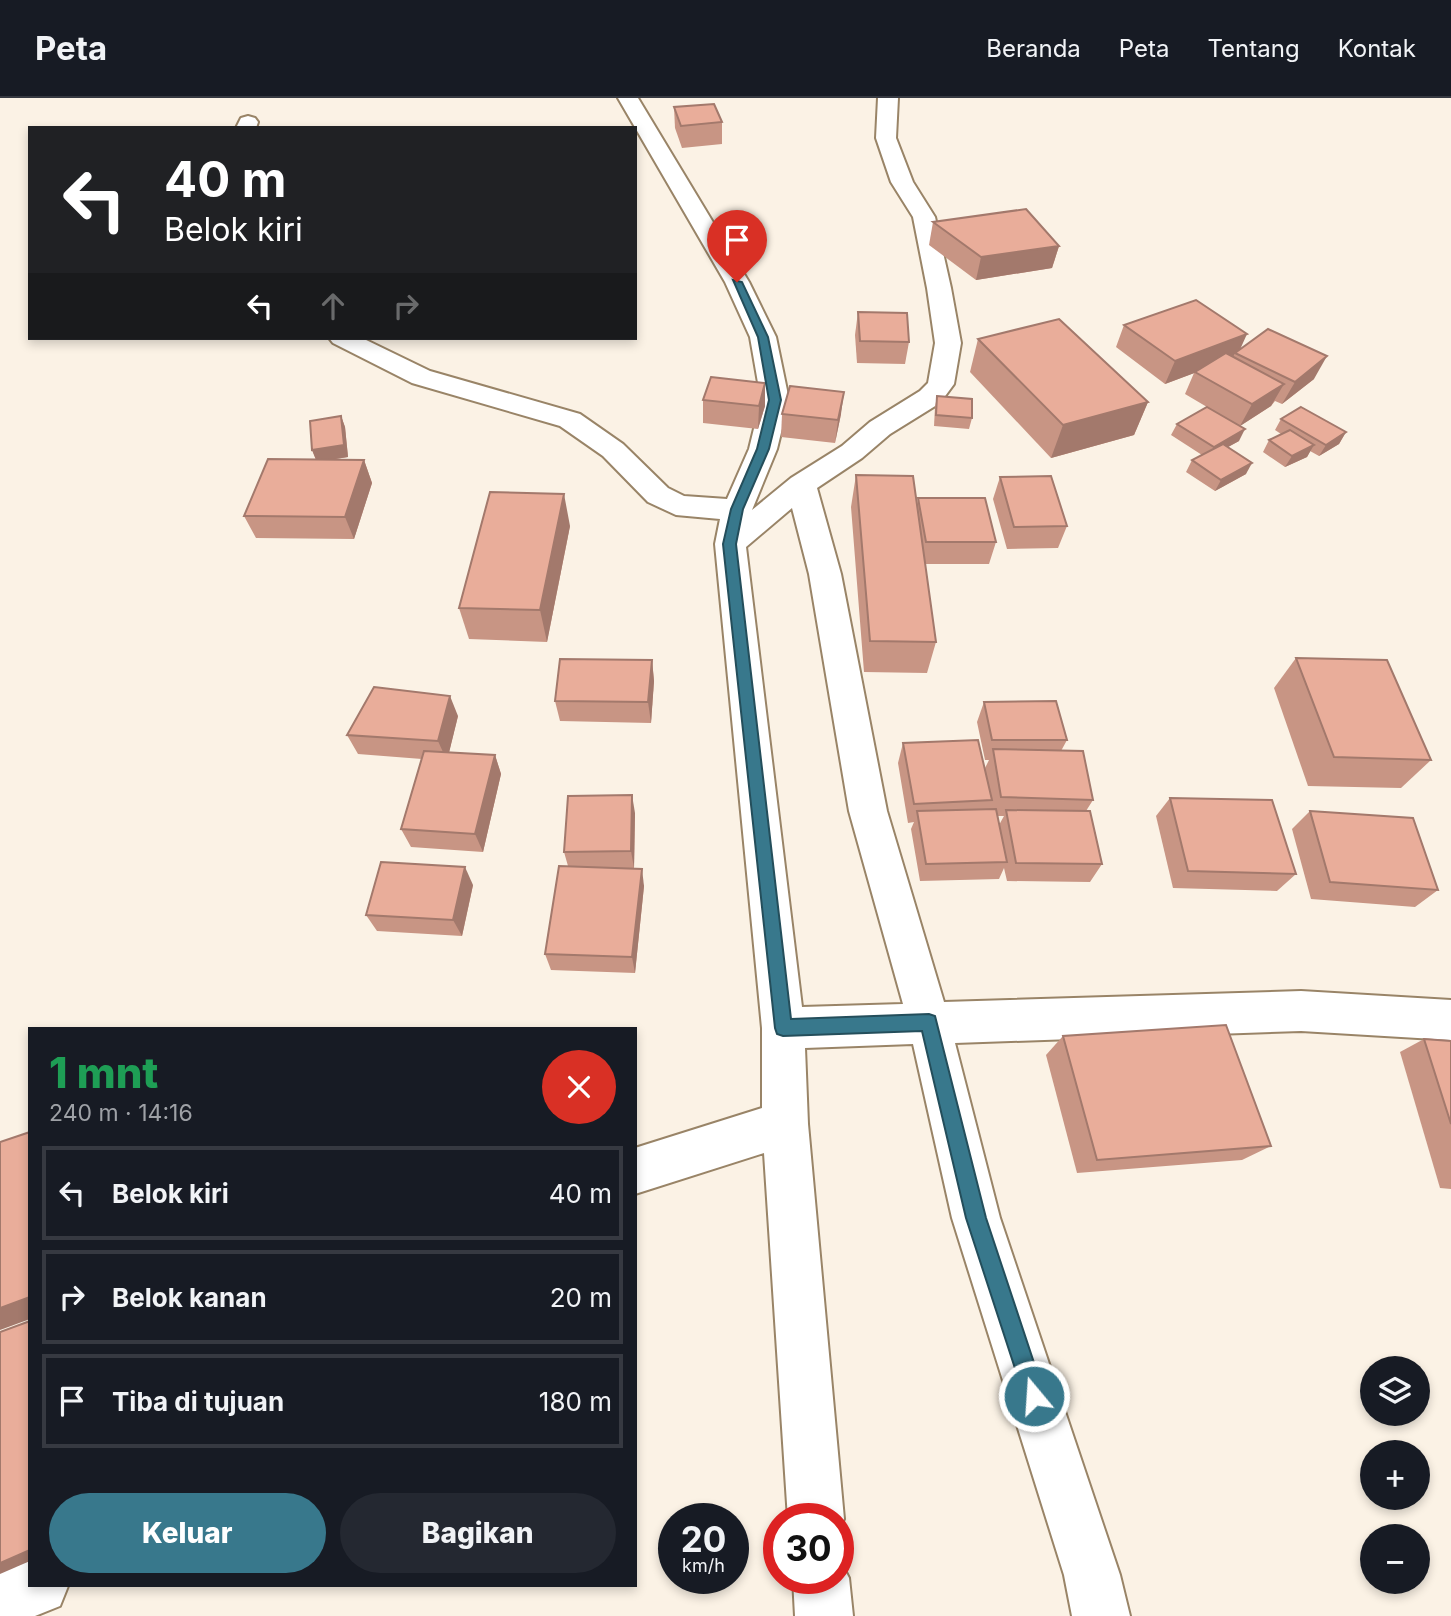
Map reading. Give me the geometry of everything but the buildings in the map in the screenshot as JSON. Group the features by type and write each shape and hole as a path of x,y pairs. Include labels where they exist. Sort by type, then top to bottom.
{"street":[{"path":"628,98 737,282 763,337 775,400 763,449 733,527 783,1028 785,1124 815,1503"},
{"path":"733,527 852,452 880,428 930,397 941,384 948,343 939,288 924,217 902,182 886,138 888,98"},
{"path":"346,340 421,377 529,405 570,420 613,450 658,495 676,505 699,509 733,527"},
{"path":"801,485 825,574 869,811 929,1022 976,1218 1092,1575 1101,1616"},
{"path":"783,1028 1301,1011 1451,1020"},
{"path":"637,1170 785,1124"},
{"path":"0,1598 37,1587"},
{"path":"822,1594 824,1616"}],"route":[{"path":"737,282 763,337 775,400 763,449 737,509 730,544 783,1028 929,1022 976,1218 1034,1396"}]}
